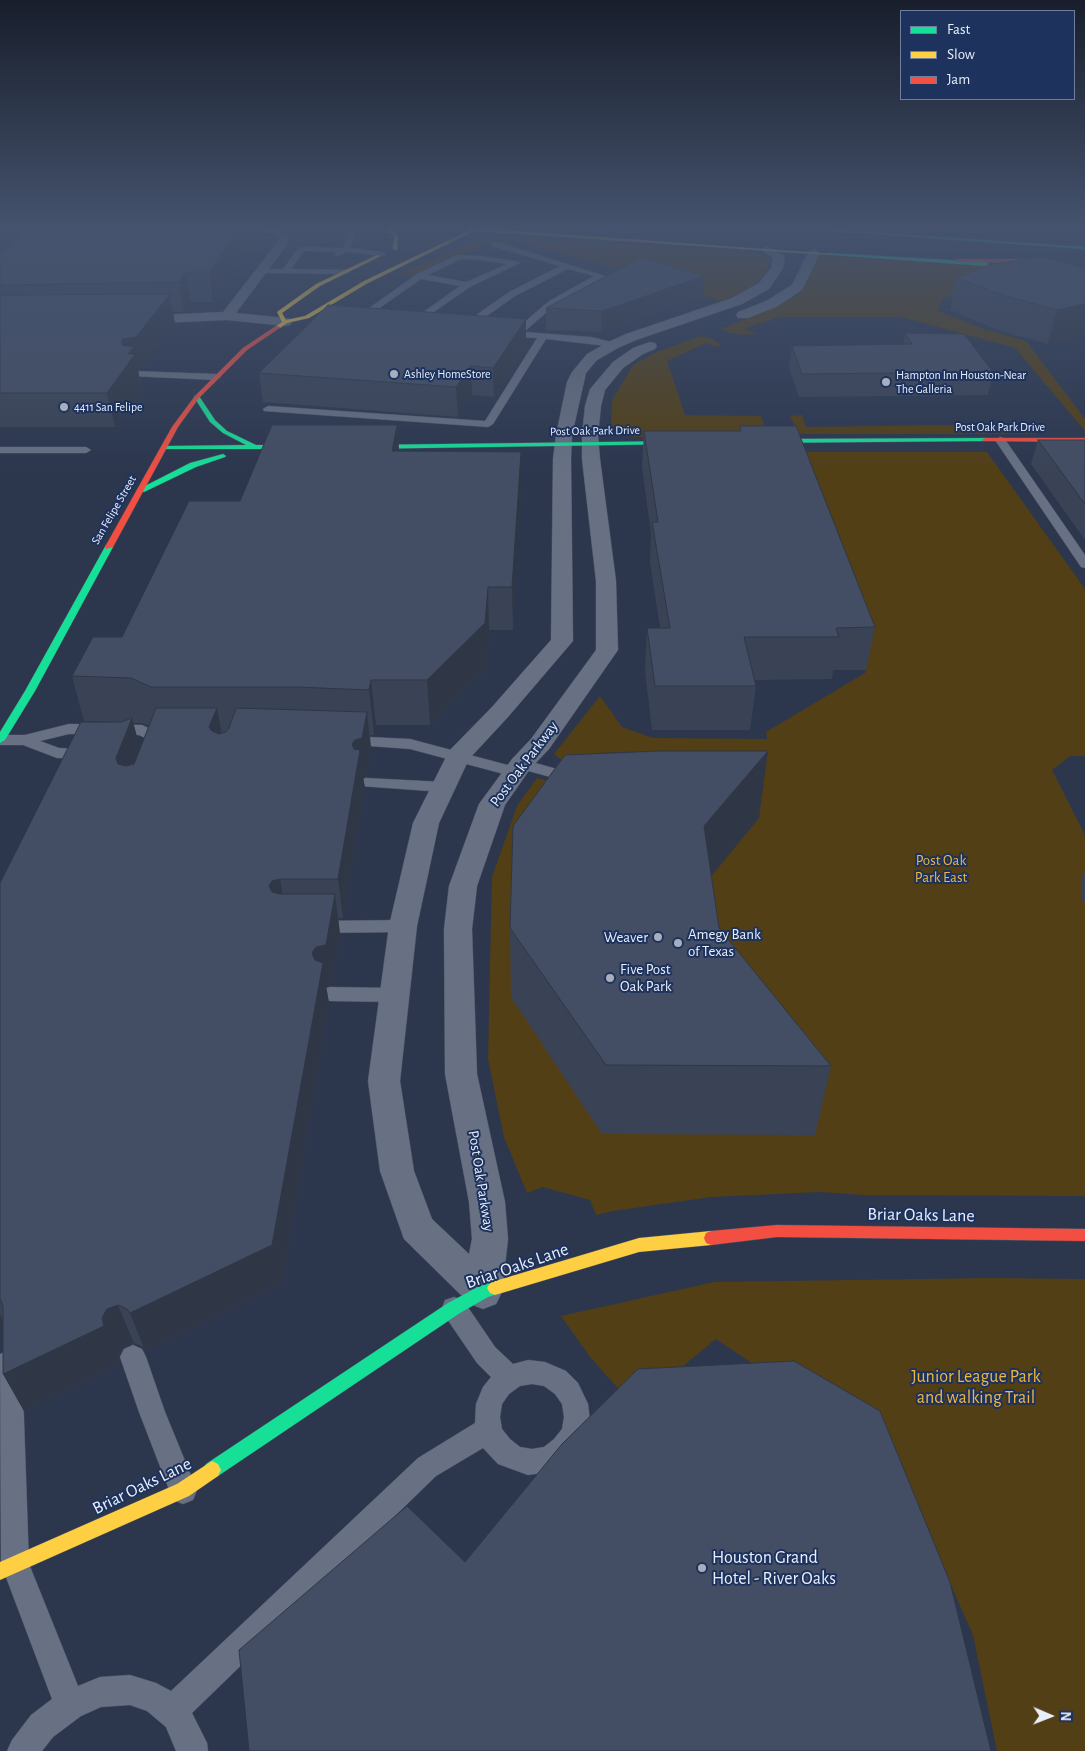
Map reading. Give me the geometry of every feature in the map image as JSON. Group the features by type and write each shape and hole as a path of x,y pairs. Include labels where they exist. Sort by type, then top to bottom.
{"main road":[{"path":"282,311 279,313 285,322"},
{"name":"San Felipe Street","path":"0,740 39,674 175,427 198,397 245,349 285,322 307,317 318,311"},
{"path":"198,397 212,421 225,432 257,448"},
{"name":"Post Oak Park Drive","path":"361,440 563,446 695,442"},
{"name":"Post Oak Park Drive","path":"750,441 1085,440"},
{"path":"165,448 314,447"},
{"path":"141,490 193,466 257,448"},
{"name":"Briar Oaks Lane","path":"7,1568 183,1490 469,1300 639,1245 777,1231 1085,1235"}],"street":[{"path":"227,316 231,311"},
{"name":"Post Oak Parkway","path":"469,1300 490,1239 490,1230 487,1202 461,1074 458,929 463,886 492,804 518,768 540,744 608,650 606,581 591,446 593,406 598,388 618,365 638,351 692,326 718,311"},
{"path":"731,319 753,311"},
{"path":"121,320 227,316 285,322"},
{"name":"Post Oak Parkway","path":"469,1300 417,1228 397,1170 384,1081 403,926 426,822 458,756 500,712 562,641 563,446 575,382 579,372 592,357 613,345 692,326"}],"lane":[{"path":"367,311 348,323 371,324"},
{"path":"424,328 402,326 427,311"},
{"path":"486,311 456,330 591,340 613,345"},
{"path":"516,334 543,311"},
{"path":"307,317 325,319"},
{"path":"268,409 488,424 543,336"},
{"path":"133,374 216,377"},
{"path":"361,440 372,416"},
{"path":"1000,440 1085,564"},
{"path":"0,450 86,450"},
{"path":"0,740 24,740 69,729 142,730 151,747 187,739"},
{"path":"24,740 57,753 103,753"},
{"path":"332,740 410,744 593,784"},
{"path":"366,783 443,787"},
{"path":"296,926 403,926"},
{"path":"330,994 395,995"},
{"path":"469,1300 486,1355 509,1378"},
{"path":"9,1344 10,1418 7,1568 70,1705"},
{"path":"133,1357 152,1412 183,1490"},
{"path":"538,1372 553,1377 564,1385 573,1396 577,1410 578,1425 572,1439 563,1450 550,1458 536,1462 521,1460 507,1455 495,1444 488,1430 486,1416 490,1400 498,1388 509,1378 524,1373 538,1372"},
{"path":"171,1712 427,1467 488,1430"},
{"path":"23,1751 42,1726 70,1705 100,1692 130,1690 156,1698 177,1716 191,1743 192,1751"}],"green space":[{"path":"938,311 981,328 1026,341 1085,419 1085,431 1015,348 901,317 779,317 744,329 758,334 743,335 721,329 762,312"},
{"path":"701,336 713,339 721,345 718,347 706,343 667,361 685,415 761,416 767,432 650,438 627,436 611,425 612,400 633,365 657,352"},
{"path":"802,415 806,427 1029,424 1037,434 799,434 790,416"},
{"name":"Post Oak Park East","path":"789,452 987,452 1085,589 1085,756 1070,756 1052,770 1085,835 1085,1196 863,1195 820,1192 711,1197 596,1215 590,1200 543,1187 527,1193 504,1137 488,1059 492,877 517,806 537,778 578,788 711,997 648,752 593,753 582,777 554,754 600,696 622,727 653,738 767,739 766,732 865,673 866,670"},
{"name":"Junior League Park and walking Trail","path":"991,1278 1085,1279 1085,1751 997,1751 973,1635 895,1459 716,1339 634,1406 590,1357 561,1316 714,1282"}],"building":[{"path":"0,311 157,311 136,337 122,339 122,345 134,347 128,354 135,354 107,393 0,393"},
{"path":"322,311 409,311 526,319 493,368 471,366 456,387 259,373"},
{"path":"905,333 964,334 993,372 802,374 792,346 912,344"},
{"path":"272,425 397,425 392,451 521,452 512,587 488,587 485,623 427,680 371,680 369,690 296,687 151,687 131,678 72,676 93,637 122,637 189,501 240,501"},
{"path":"740,426 796,426 875,627 836,628 839,637 744,637 756,686 655,686 647,628 670,628 652,522 658,522 644,431 741,431"},
{"path":"1038,440 1085,440 1085,504"},
{"path":"156,708 217,708 209,727 212,731 219,734 226,732 229,728 236,708 367,712 362,738 355,740 352,744 354,749 360,750 338,879 280,879 272,881 269,886 272,892 280,894 335,894 326,945 316,947 312,953 315,960 323,963 272,1245 130,1313 127,1309 118,1305 107,1309 102,1318 104,1326 3,1374 3,1306 0,1299 0,883 81,722 121,722 132,718 116,758 118,764 126,766 134,764"},
{"name":"Five Post Oak Park","path":"658,751 768,751 704,826 719,928 831,1066 606,1065 510,928 513,826 565,755"},
{"name":"Houston Grand Hotel - River Oaks","path":"794,1361 880,1411 950,1582 991,1751 249,1751 239,1650 407,1506 465,1562 562,1444 638,1369"}],"traffic: fast":[{"path":"197,397 212,421 225,432 253,446"},
{"path":"764,441 985,440"},
{"path":"362,447 681,443"},
{"path":"165,448 301,447"},
{"path":"141,490 193,465 223,456"},
{"path":"0,740 30,691 109,547"},
{"path":"212,1470 454,1308 483,1292 495,1288"}],"traffic: slow":[{"path":"282,311 279,313 285,322"},
{"path":"278,327 285,322 307,317 318,311"},
{"path":"495,1288 639,1245 711,1238"},
{"path":"0,1571 183,1490 212,1470"}],"traffic: jam":[{"path":"109,547 175,427 197,397 245,349 278,327"},
{"path":"985,440 1085,440"},
{"path":"711,1238 777,1231 1085,1235"}],"place":[{"name":"Ashley HomeStore","path":"394,374"},
{"name":"Hampton Inn Houston-Near The Galleria","path":"886,382"},
{"name":"4411 San Felipe","path":"64,407"},
{"name":"Weaver","path":"658,937"},
{"name":"Amegy Bank of Texas","path":"678,943"},
{"name":"Five Post Oak Park","path":"610,978"},
{"name":"Houston Grand Hotel - River Oaks","path":"702,1568"}]}
